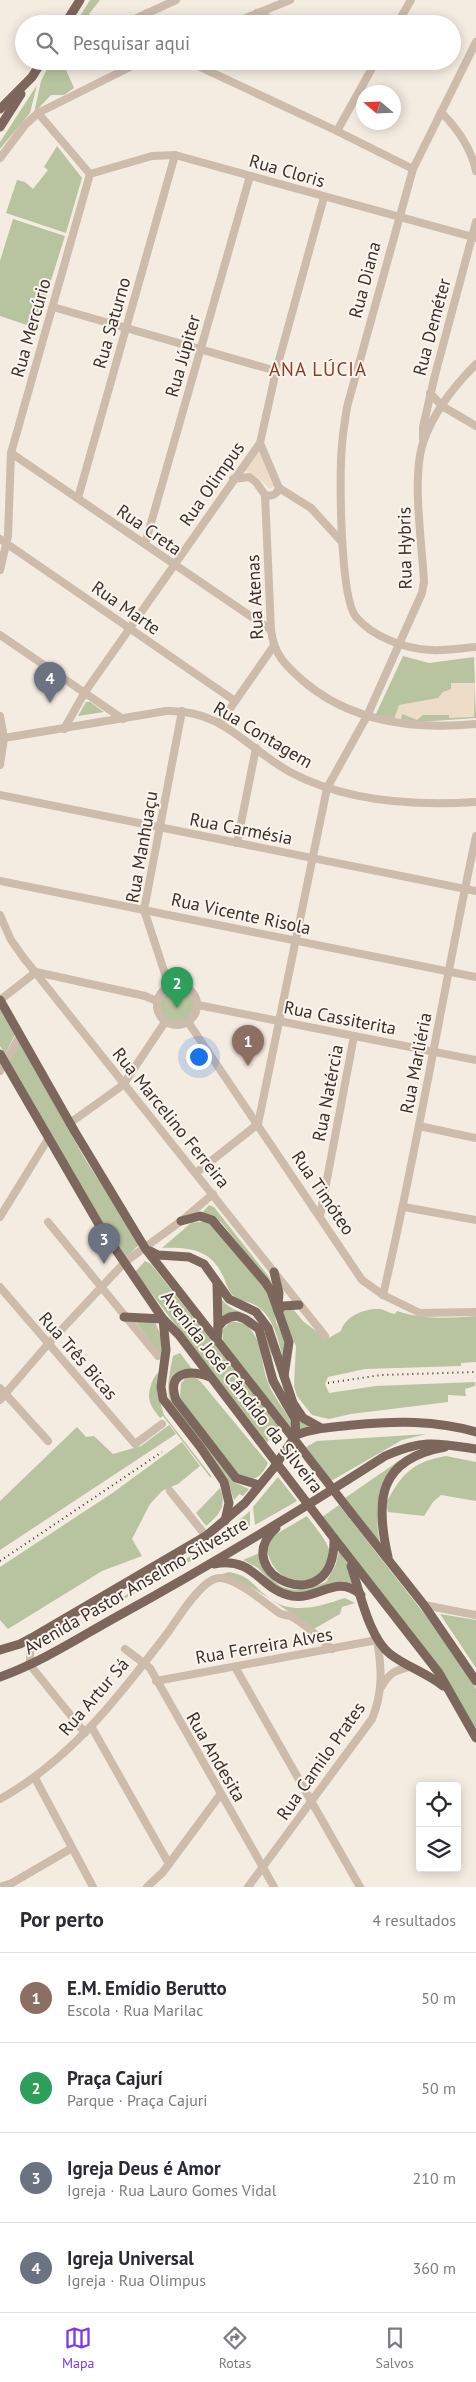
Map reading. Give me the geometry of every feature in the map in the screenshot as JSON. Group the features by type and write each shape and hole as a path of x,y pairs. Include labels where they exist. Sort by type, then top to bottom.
{"main road":[{"path":"71,15 80,0"},
{"path":"0,127 36,70"},
{"path":"0,109 32,77"},
{"name":"Avenida José Cândido da Silveira","path":"0,1000 70,1123 145,1248 424,1605 476,1680"},
{"name":"Avenida José Cândido da Silveira","path":"2,1058 100,1228 163,1319 179,1335 450,1690 476,1738"},
{"path":"181,1222 200,1216 217,1224 265,1282 289,1342 283,1379"},
{"path":"145,1248 158,1255 183,1256 195,1259 210,1269 217,1284 229,1299 250,1309 262,1319 268,1328 292,1403 303,1418 321,1428"},
{"path":"274,1272 279,1293 278,1311"},
{"path":"217,1284 217,1341"},
{"path":"278,1311 283,1306 299,1305"},
{"path":"218,1327 223,1321 237,1316 252,1322 259,1329 273,1381 295,1419 296,1435 321,1428 396,1421 440,1424 476,1432"},
{"path":"124,1317 163,1319 166,1350 162,1383 163,1399 201,1448 224,1482 229,1503 225,1521"},
{"path":"210,1377 194,1372 181,1375 174,1384 173,1389 176,1400 236,1478 259,1485"},
{"name":"Avenida Pastor Anselmo Silvestre","path":"0,1650 20,1644 35,1636 206,1536 245,1503 296,1435"},
{"path":"332,1535 334,1548 330,1564 320,1578 304,1586 285,1583 270,1572 264,1555 265,1542 270,1534 286,1519 386,1456 402,1448 433,1442 476,1449"},
{"path":"390,1562 383,1537 381,1504 389,1479 401,1464 416,1455 454,1445"},
{"name":"Avenida Pastor Anselmo Silvestre","path":"0,1677 30,1665 286,1519"},
{"path":"348,1557 377,1640 388,1652 409,1667 435,1679 450,1690"},
{"path":"207,1565 225,1562 247,1567 272,1588 285,1594 303,1596 343,1585 354,1588 361,1595"}],"street":[{"path":"144,15 176,0"},
{"path":"252,15 290,0"},
{"path":"402,15 411,0"},
{"path":"257,13 261,15"},
{"name":"Rua Diana","path":"476,42 412,169 347,407 342,446 342,542 349,601 354,616 378,635 401,644 430,650 476,647"},
{"path":"0,158 25,125 38,113 124,70"},
{"path":"206,70 337,131 412,169"},
{"path":"337,131 371,70"},
{"path":"442,112 462,138 476,171"},
{"path":"38,113 90,174"},
{"name":"Rua Cloris","path":"90,174 152,156 175,155 474,238"},
{"name":"Rua Saturno","path":"78,498 175,155"},
{"name":"Rua Mercúrio","path":"0,570 11,453 90,174"},
{"name":"Rua Júpiter","path":"144,544 250,176"},
{"name":"Rua Olimpus","path":"64,729 85,692 232,479 260,443 276,370 324,197"},
{"name":"Rua Deméter","path":"423,441 423,427 430,393 474,238 476,222"},
{"path":"53,307 276,370"},
{"name":"Rua Hybris","path":"258,1124 328,788 367,716 401,644 418,604 424,582 419,472 423,441 442,406 476,364"},
{"path":"430,393 442,406 476,426"},
{"path":"260,443 279,488 311,508 342,542"},
{"name":"Rua Creta","path":"11,453 271,630"},
{"path":"232,479 249,477 256,482 265,496 272,496 279,488"},
{"name":"Rua Atenas","path":"265,496 271,630 273,647 284,663 308,685 344,708 367,716 396,723 422,725 476,724"},
{"name":"Rua Marte","path":"3,541 235,701"},
{"path":"0,635 123,719"},
{"path":"220,723 273,647"},
{"name":"Rua Contagem","path":"2,733 64,729 182,711 204,715 220,723 290,772 328,788 407,804 476,802"},
{"name":"Rua Manhuaçu","path":"170,986 144,910 182,711"},
{"path":"0,716 2,733 0,765"},
{"path":"237,843 256,748"},
{"name":"Rua Carmésia","path":"0,794 476,891"},
{"name":"Rua Marliéria","path":"382,1295 404,1206 432,1051 476,836"},
{"name":"Rua Vicente Risola","path":"0,881 476,977"},
{"name":"Rua Marcelino Ferreira","path":"0,915 11,940 123,1085 213,1194 325,1336"},
{"path":"0,1000 36,972 145,996 157,1001"},
{"path":"181,985 191,990 198,1005 195,1015 188,1022 177,1026 165,1022 158,1012 157,1001 164,989 170,986 181,985"},
{"name":"Rua Cassiterita","path":"198,1005 476,1060"},
{"path":"70,1123 123,1085 165,1022"},
{"name":"Rua Timóteo","path":"188,1022 362,1280 382,1295 420,1313 476,1312"},
{"path":"0,1071 2,1058 20,1036"},
{"name":"Rua Natércia","path":"320,1216 354,1036"},
{"path":"196,1173 258,1124"},
{"path":"419,1126 476,1138"},
{"path":"0,1217 48,1139"},
{"path":"48,1441 2,1394 125,1262 181,1222 213,1194"},
{"path":"404,1206 476,1220"},
{"path":"48,1222 124,1317 158,1356"},
{"name":"Rua Três Bicas","path":"0,1287 135,1444 162,1424"},
{"path":"170,1491 206,1536"},
{"name":"Rua Artur Sá","path":"0,1799 35,1778 85,1733 209,1581 221,1578 259,1597 281,1614 290,1616 332,1649"},
{"path":"424,1605 476,1616"},
{"path":"35,1636 30,1649 30,1665 85,1733"},
{"name":"Rua Ferreira Alves","path":"156,1681 377,1640"},
{"name":"Rua Camilo Prates","path":"248,1887 372,1719 382,1688 377,1640"},
{"name":"Rua Andesita","path":"125,1649 150,1668 220,1795 274,1887"},
{"path":"235,1666 360,1887"},
{"path":"382,1688 388,1675 409,1667"},
{"path":"91,1726 169,1864"},
{"path":"35,1778 92,1887"},
{"path":"147,1887 169,1864 220,1795"},
{"path":"0,1887 12,1883 72,1848"}],"green space":[{"path":"90,0 100,0 89,14 90,15 81,15"},
{"path":"46,70 66,70 74,88 64,95 51,95 34,113 41,81"},
{"path":"37,85 30,113 0,149 0,142"},
{"path":"57,146 82,178 66,233 6,213 17,180 25,182 33,189 48,170 44,167"},
{"path":"13,219 65,236 36,328 0,316 0,261"},
{"path":"403,656 429,663 474,657 476,718 419,722 375,716"},
{"path":"86,702 90,702 104,712 78,716"},
{"path":"177,990 184,991 189,995 193,1000 193,1014 189,1019 184,1023 177,1024 170,1023 165,1019 161,1014 160,1007 161,1000 165,995 170,991"},
{"path":"0,1008 15,1035 5,1054 0,1046"},
{"path":"20,1043 85,1159 140,1244 125,1258 9,1062"},
{"path":"209,1205 214,1207 269,1277 276,1291 221,1222 202,1213"},
{"path":"211,1222 267,1290 274,1306 276,1322 285,1341 284,1365 275,1331 267,1316 255,1305 232,1294 218,1267 212,1260 190,1249 162,1248 191,1223"},
{"path":"145,1261 151,1264 281,1429 266,1443 135,1272"},
{"path":"220,1297 225,1303 248,1316 240,1314 221,1319"},
{"path":"292,1308 304,1322 327,1339 341,1331 351,1317 374,1309 395,1314 397,1311 436,1318 476,1316 476,1362 461,1363 461,1366 365,1369 328,1377 325,1384 329,1393 376,1386 475,1382 475,1386 465,1389 466,1396 448,1395 448,1402 351,1414 329,1419 312,1415 297,1396 294,1386 296,1346 283,1318 283,1312"},
{"path":"134,1320 155,1322 161,1336 162,1356"},
{"path":"231,1321 246,1324 257,1339 269,1385 287,1415 294,1433 223,1342 222,1330"},
{"path":"257,1322 268,1340 274,1368 280,1384 293,1407 309,1427 301,1430 278,1385 266,1339"},
{"path":"180,1353 192,1369 170,1392 230,1477 236,1483 249,1489 243,1496 239,1494 234,1500 227,1479 170,1401 168,1385 173,1356"},
{"path":"160,1371 157,1391 164,1415 212,1477 210,1477 163,1416 160,1418 152,1406 149,1399 150,1390 153,1379"},
{"path":"188,1376 196,1378 201,1382 268,1463 261,1475 250,1479 241,1478 180,1399 181,1383"},
{"path":"169,1425 176,1434 0,1550 0,1501 77,1427 86,1437 94,1436 113,1454 141,1446"},
{"path":"427,1434 402,1440 331,1481 306,1447 317,1441"},
{"path":"182,1442 200,1466 178,1484 162,1491 150,1504 132,1539 142,1556 102,1571 8,1629 0,1620 0,1567 114,1492"},
{"path":"446,1456 476,1462 476,1501 441,1495 433,1502 424,1516 388,1512 386,1503 397,1484 409,1471 425,1462"},
{"path":"403,1458 387,1479 379,1498 377,1520 380,1546 345,1498"},
{"path":"278,1477 297,1501 255,1525 253,1507"},
{"path":"220,1488 223,1500 221,1509 206,1526 196,1513"},
{"path":"339,1505 426,1616 473,1683 476,1689 476,1730 440,1669 322,1517"},
{"path":"250,1511 250,1527 94,1616 165,1570 208,1547"},
{"path":"307,1516 325,1541 329,1554 326,1563 319,1573 311,1579 302,1582 284,1576 276,1570 267,1550 273,1536"},
{"path":"339,1550 350,1568 357,1588 324,1588 297,1593 278,1589 258,1568 243,1560 262,1552 265,1565 276,1583 292,1589 302,1589 326,1582 336,1564"},
{"path":"229,1572 245,1578 264,1594 283,1606 293,1608 314,1607 345,1598 355,1603 342,1607 340,1614 312,1630 294,1615 253,1588 239,1581 219,1575"},
{"path":"440,1614 476,1620 476,1668"}],"shaded area":[{"path":"258,452 261,452 274,486 270,489 258,477 244,470"},
{"path":"451,683 475,683 474,717 449,718 449,715 423,715 417,720 402,714 401,720 394,719 399,705 438,698 443,692 451,689"}],"railway":[{"path":"328,1383 381,1375 476,1372"},
{"path":"0,1561 162,1452"}],"place":[{"name":"Igreja Universal","path":"50,703"},
{"name":"Praça Cajurí","path":"177,1008"},
{"name":"E.M. Emídio Berutto","path":"248,1066"},
{"name":"Igreja Deus é Amor","path":"104,1264"}],"district":[{"name":"ANA LÚCIA","path":"318,369"}]}
